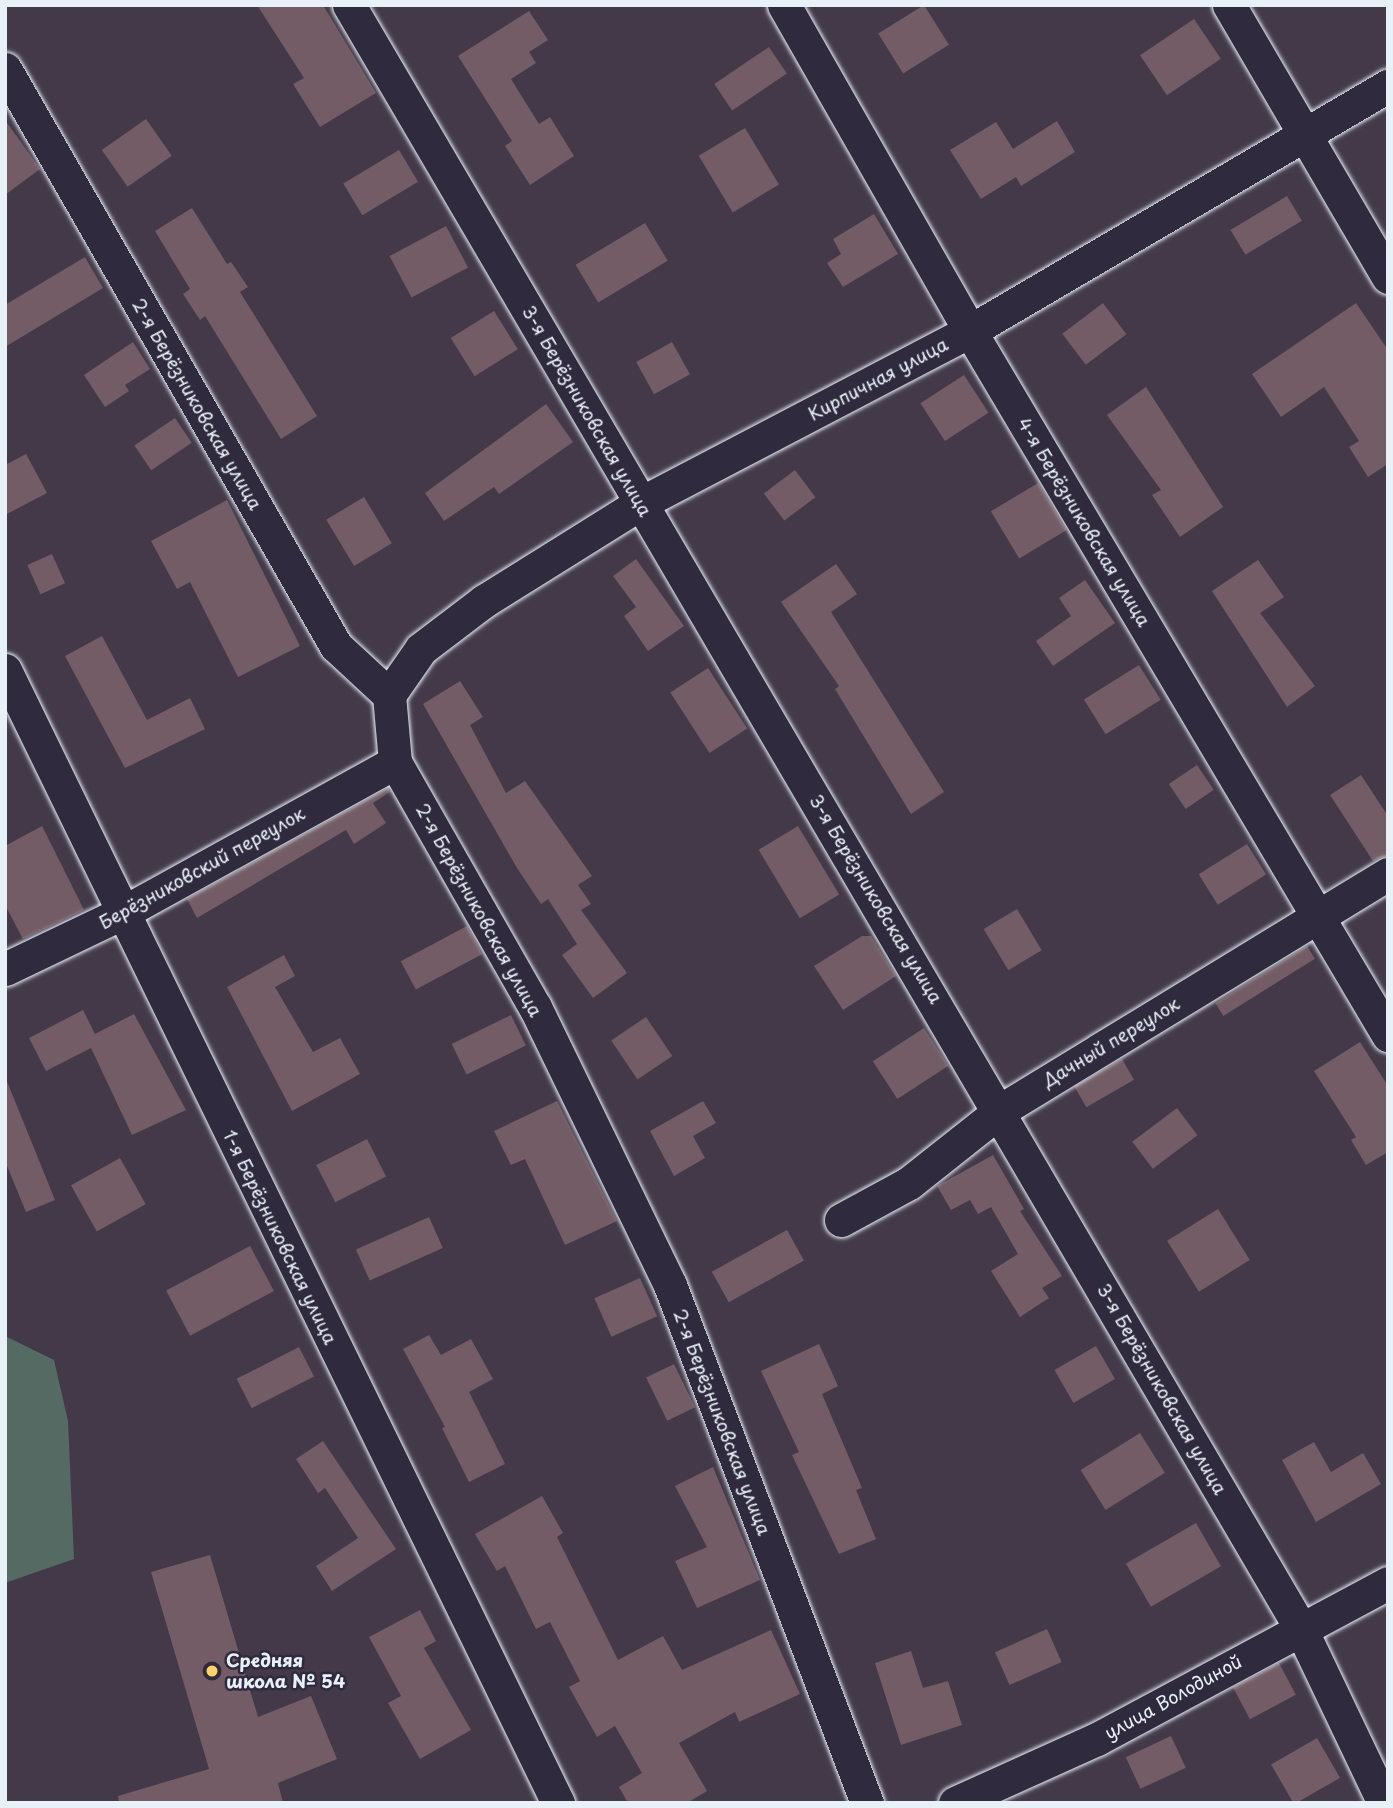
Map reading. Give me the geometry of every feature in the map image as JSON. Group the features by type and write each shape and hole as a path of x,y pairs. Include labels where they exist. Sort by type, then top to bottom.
{"street":[{"name":"3-я Берёзниковская улица","path":"349,5 1000,1110 1300,1627 1384,1803"},
{"name":"4-я Берёзниковская улица","path":"784,5 970,331 1388,1035"},
{"path":"1228,5 1306,133 1388,277"},
{"name":"2-я Берёзниковская улица","path":"5,69 336,646 388,695 395,762 535,1007 670,1285 867,1803"},
{"name":"Кирпичная улица","path":"388,695 431,641 484,601 641,503 970,331 1388,86"},
{"name":"1-я Берёзниковская улица","path":"5,670 558,1803"},
{"name":"Берёзниковский переулок","path":"5,969 122,913 395,762"},
{"name":"Дачный переулок","path":"841,1220 909,1183 1000,1110 1388,874"},
{"name":"улица Володиной","path":"955,1803 1097,1739 1300,1627 1388,1583"}],"green space":[{"path":"5,1336 54,1360 68,1421 74,1559 5,1583"}],"building":[{"path":"257,5 323,5 376,93 320,127 293,84 304,78"},
{"path":"924,5 949,45 903,73 878,34"},
{"path":"529,11 548,40 529,52 536,63 511,79 539,124 550,117 574,156 530,185 505,146 512,141 458,56"},
{"path":"1194,19 1221,59 1167,95 1140,55"},
{"path":"769,47 787,74 732,110 714,84"},
{"path":"146,119 172,156 128,187 102,150"},
{"path":"5,120 40,169 5,195"},
{"path":"1057,121 1075,152 1021,186 1016,177 981,199 950,150 996,122 1013,149"},
{"path":"745,128 779,185 733,212 699,156"},
{"path":"399,150 418,182 362,215 343,183"},
{"path":"1287,196 1302,221 1245,255 1230,230"},
{"path":"192,208 227,264 231,262 248,287 240,292 317,416 281,439 205,316 200,320 183,294 190,289 155,231"},
{"path":"874,214 898,254 843,287 827,263 841,254 833,239"},
{"path":"645,223 668,261 598,302 576,265"},
{"path":"446,226 468,267 412,298 389,256"},
{"path":"85,257 103,288 5,347 5,305"},
{"path":"1103,303 1126,334 1086,365 1062,334"},
{"path":"1356,303 1388,350 1388,464 1368,477 1349,447 1359,441 1324,387 1281,417 1252,374"},
{"path":"494,311 518,349 475,376 451,338"},
{"path":"133,342 150,369 125,385 129,391 105,407 84,375"},
{"path":"672,342 690,374 654,394 636,362"},
{"path":"964,375 989,413 945,441 920,403"},
{"path":"1146,387 1223,507 1180,537 1152,495 1161,490 1107,415"},
{"path":"546,404 573,442 499,494 494,487 444,521 425,493"},
{"path":"175,418 192,443 151,470 134,445"},
{"path":"26,454 47,493 5,515 5,465"},
{"path":"795,470 815,497 784,521 764,493"},
{"path":"1038,483 1066,530 1019,558 991,511"},
{"path":"364,497 392,543 354,566 326,520"},
{"path":"227,500 300,646 238,677 190,582 177,589 151,541"},
{"path":"52,554 65,583 40,594 27,565"},
{"path":"636,559 684,626 648,651 624,616 636,607 613,576"},
{"path":"1258,560 1284,597 1260,613 1315,686 1287,707 1212,591"},
{"path":"836,564 857,594 831,612 944,792 911,814 835,689 839,686 781,602"},
{"path":"1085,580 1115,623 1053,666 1036,641 1071,616 1059,598"},
{"path":"102,636 147,720 190,698 205,729 125,768 65,656"},
{"path":"1139,665 1161,700 1106,734 1084,699"},
{"path":"708,668 747,728 709,753 670,693"},
{"path":"460,681 483,717 470,725 506,793 525,781 592,876 578,885 591,904 581,910 627,973 593,998 562,955 577,944 548,899 541,904 517,868 423,704"},
{"path":"1197,765 1214,790 1186,809 1169,784"},
{"path":"1361,775 1388,816 1388,855 1373,861 1330,795"},
{"path":"388,788 390,792 373,803 386,823 354,844 346,830 197,918 187,899"},
{"path":"42,826 84,910 23,939 5,905 5,846"},
{"path":"798,826 839,895 800,918 759,850"},
{"path":"1247,844 1266,875 1218,905 1199,874"},
{"path":"1017,909 1042,950 1008,970 984,929"},
{"path":"467,926 482,954 416,989 401,961"},
{"path":"862,936 871,936 896,976 843,1010 814,966"},
{"path":"1307,946 1315,959 1223,1016 1215,1003"},
{"path":"284,955 295,976 275,987 313,1052 340,1038 360,1074 292,1111 227,987"},
{"path":"83,1010 95,1034 134,1014 186,1110 132,1135 91,1048 46,1071 29,1038"},
{"path":"511,1015 526,1046 467,1074 452,1044"},
{"path":"646,1017 672,1056 637,1079 611,1040"},
{"path":"924,1028 949,1066 897,1099 873,1061"},
{"path":"1360,1042 1388,1086 1388,1152 1366,1165 1351,1140 1356,1137 1314,1071"},
{"path":"1122,1059 1134,1080 1086,1107 1074,1086"},
{"path":"6,1079 55,1200 26,1212 5,1161"},
{"path":"557,1101 617,1221 565,1245 525,1159 511,1165 494,1131"},
{"path":"703,1101 716,1123 693,1136 705,1158 674,1176 650,1131"},
{"path":"1177,1108 1197,1135 1153,1169 1132,1142"},
{"path":"367,1139 386,1176 335,1202 316,1165"},
{"path":"993,1155 1024,1209 1020,1211 1062,1276 1042,1288 1049,1298 1020,1317 991,1271 1018,1254 991,1207 978,1214 970,1200 951,1210 937,1186"},
{"path":"120,1158 146,1204 97,1232 71,1185"},
{"path":"1218,1209 1250,1260 1199,1292 1167,1241"},
{"path":"429,1217 443,1248 370,1281 356,1250"},
{"path":"787,1230 804,1261 729,1302 712,1272"},
{"path":"250,1246 274,1291 190,1336 166,1291"},
{"path":"640,1278 657,1316 611,1337 594,1298"},
{"path":"429,1335 441,1355 471,1339 493,1379 469,1392 505,1464 469,1482 442,1428 445,1427 403,1349"},
{"path":"819,1344 838,1386 822,1394 862,1488 856,1490 876,1539 839,1554 792,1455 799,1452 761,1371"},
{"path":"1096,1346 1115,1379 1073,1403 1054,1370"},
{"path":"299,1347 314,1376 252,1408 237,1379"},
{"path":"674,1364 695,1407 667,1421 646,1378"},
{"path":"1140,1433 1165,1473 1106,1510 1081,1470"},
{"path":"323,1441 396,1549 332,1591 316,1566 358,1538 325,1488 318,1493 296,1459"},
{"path":"1314,1442 1331,1472 1363,1453 1381,1484 1316,1522 1282,1460"},
{"path":"713,1467 760,1580 697,1608 675,1561 707,1547 675,1486"},
{"path":"542,1496 563,1533 557,1537 618,1660 663,1636 682,1670 771,1630 800,1694 739,1722 735,1712 679,1743 707,1791 687,1803 628,1803 619,1787 642,1773 615,1726 597,1737 569,1687 580,1681 550,1622 536,1629 505,1566 497,1571 475,1534"},
{"path":"1196,1523 1221,1566 1151,1607 1126,1564"},
{"name":"Средняя школа № 54","path":"210,1555 258,1717 311,1696 337,1759 278,1783 283,1803 119,1803 118,1796 209,1769 151,1572"},
{"path":"420,1610 436,1641 424,1648 471,1730 420,1759 388,1703 401,1696 369,1637"},
{"path":"1047,1629 1062,1662 1010,1685 995,1652"},
{"path":"911,1651 923,1688 948,1681 962,1725 901,1745 875,1663"},
{"path":"1279,1663 1296,1695 1250,1719 1233,1687"},
{"path":"1171,1736 1186,1768 1140,1789 1126,1757"},
{"path":"1317,1738 1340,1778 1293,1803 1271,1764"}],"place":[{"name":"Средняя школа № 54","path":"212,1671"}]}
